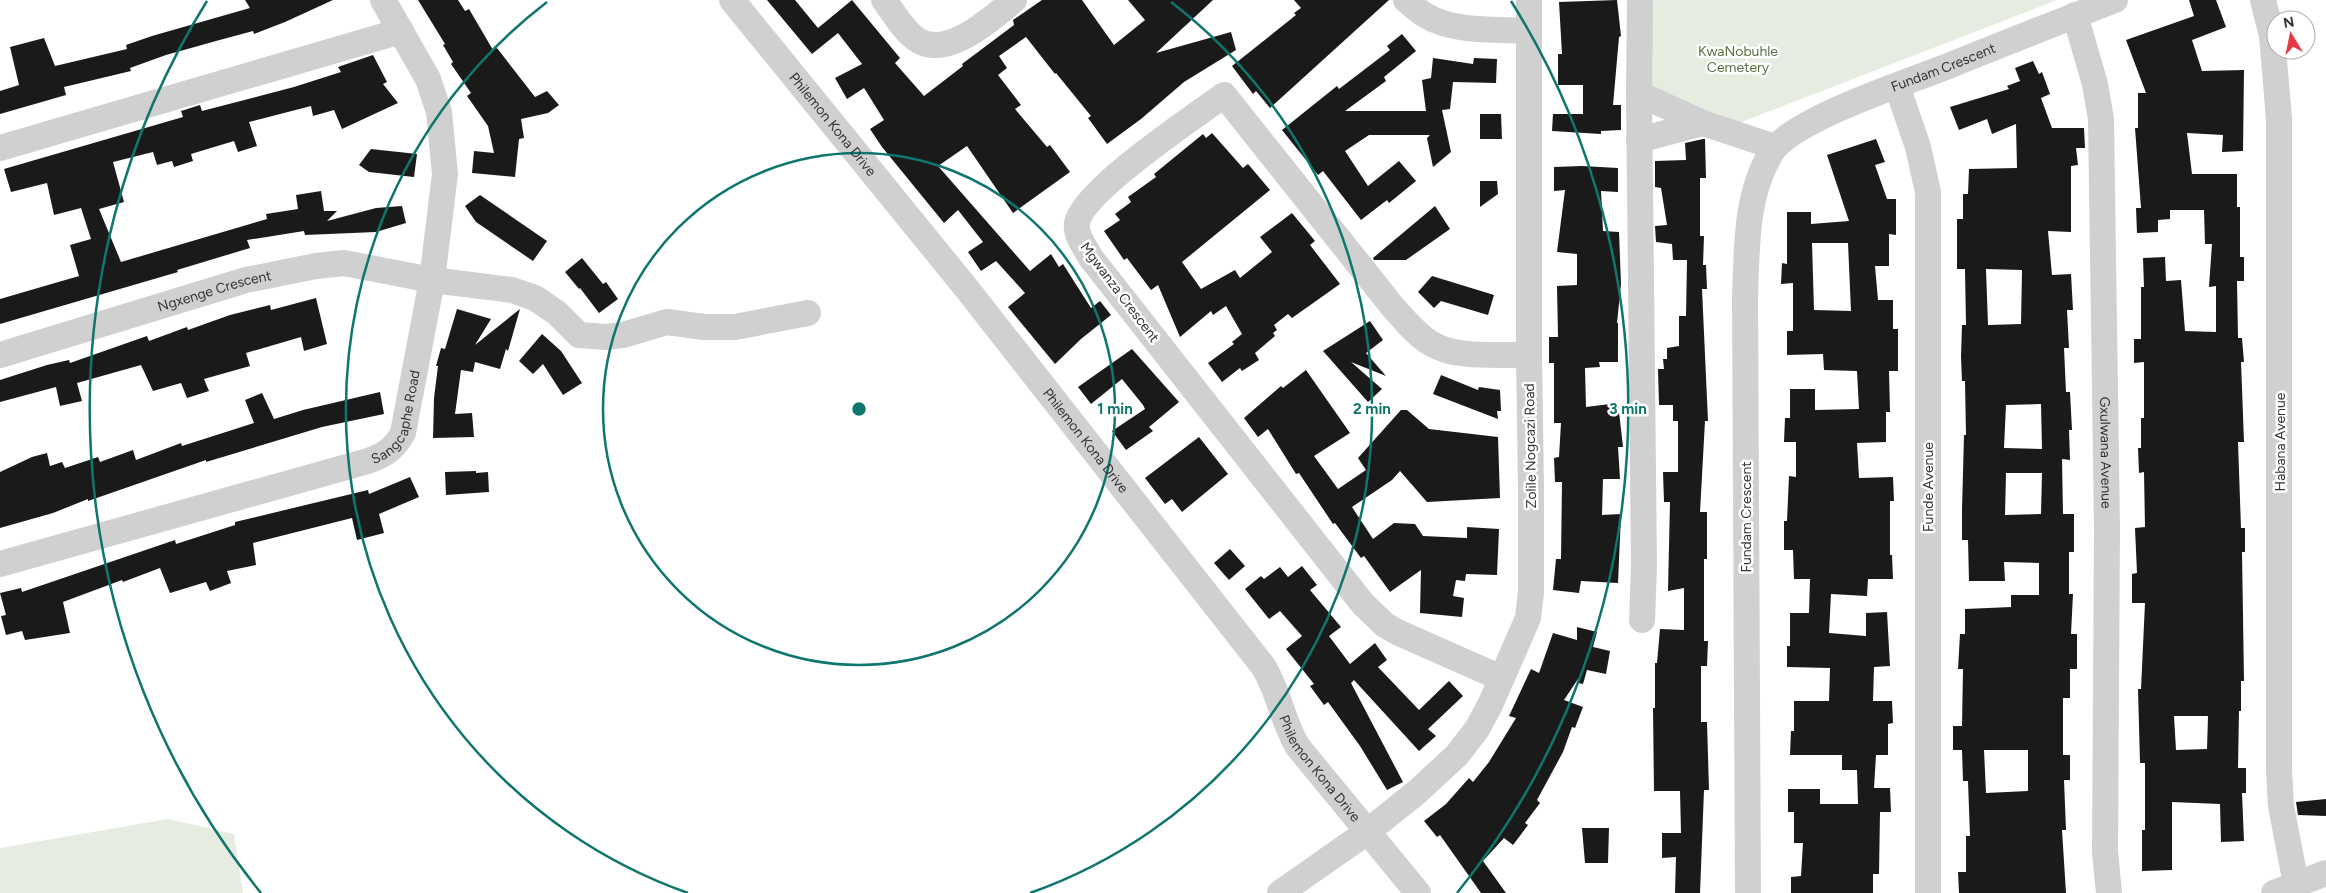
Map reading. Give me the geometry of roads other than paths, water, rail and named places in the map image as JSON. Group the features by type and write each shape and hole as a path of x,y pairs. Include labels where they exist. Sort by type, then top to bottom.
{"street":[{"name":"Sangcaphe Road","path":"0,564 386,454 396,446 403,433 432,280 445,174 439,112 428,79 383,0"},
{"name":"Philemon Kona Drive","path":"732,0 967,289 1262,666 1273,683 1290,734 1298,747 1418,893"},
{"path":"884,0 916,40 928,44 941,45 957,41 989,20 1014,0"},
{"path":"1406,0 1425,15 1444,23 1461,27 1529,31"},
{"name":"Zolile Nogcazi Road","path":"1280,893 1368,832 1417,792 1457,755 1477,729 1528,618 1531,592 1528,0"},
{"path":"1640,0 1639,140 1644,566 1642,620"},
{"name":"Fundam Crescent","path":"1748,893 1745,297 1750,212 1756,189 1770,154 1775,147 1794,132 1833,112 2115,0"},
{"name":"Habana Avenue","path":"2263,0 2272,36 2279,119 2279,770 2285,889"},
{"name":"Gxulwana Avenue","path":"2075,15 2095,84 2101,119 2107,528 2105,843 2109,893"},
{"path":"0,148 401,31"},
{"name":"Funde Avenue","path":"1897,86 1918,146 1928,192 1928,893"},
{"path":"1639,94 1703,123 1775,147"},
{"name":"Mgwanza Crescent","path":"1501,678 1397,632 1385,625 1363,604 1091,258 1080,240 1077,223 1085,204 1106,183 1224,95 1392,306 1415,331 1431,344 1446,351 1529,355"},
{"path":"1639,140 1703,123"},
{"name":"Ngxenge Crescent","path":"0,354 246,280 316,266 344,263 432,280 512,290 535,298 557,313 578,335 615,336 667,322 704,327 736,327 808,313"},
{"path":"2285,889 2326,873"}],"park label":[{"name":"KwaNobuhle Cemetery","path":"1738,59"}]}
